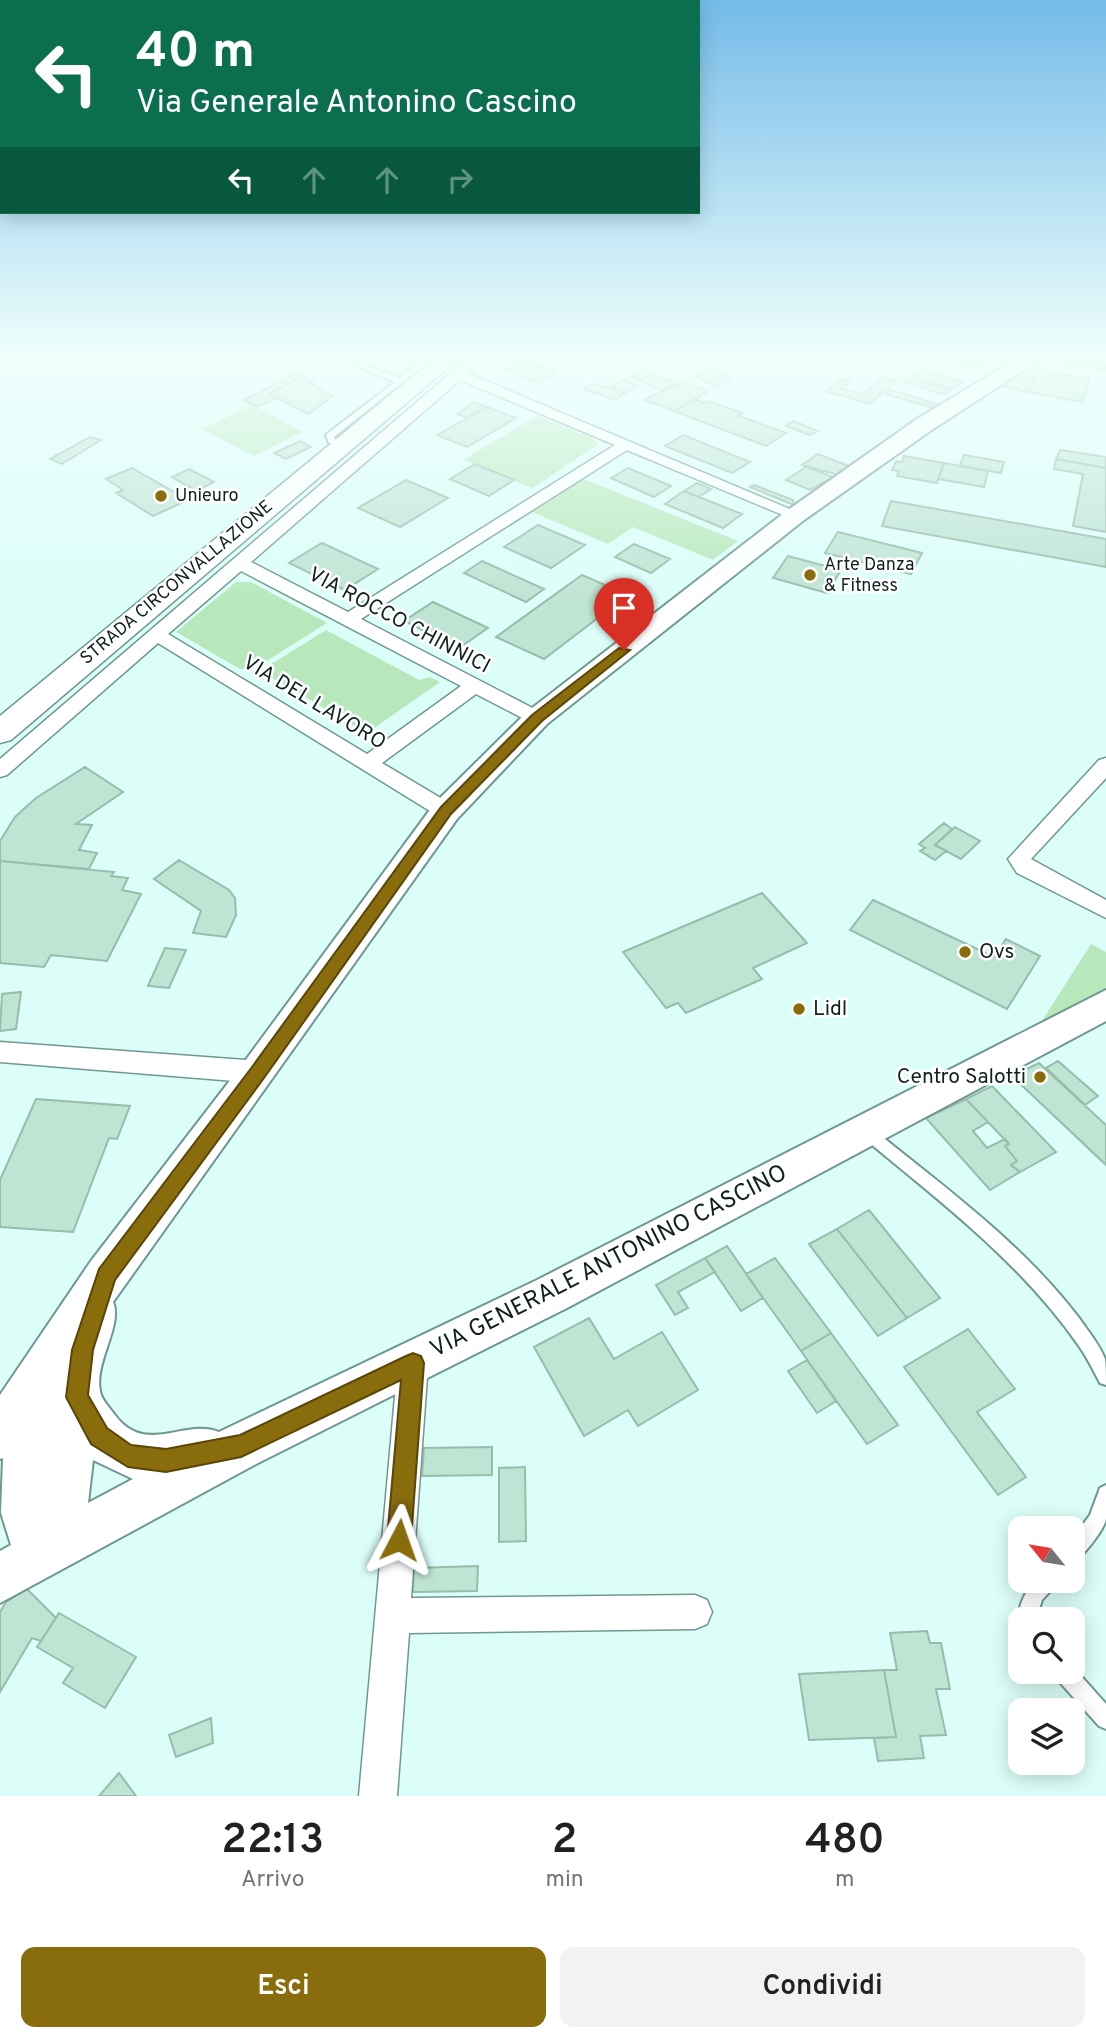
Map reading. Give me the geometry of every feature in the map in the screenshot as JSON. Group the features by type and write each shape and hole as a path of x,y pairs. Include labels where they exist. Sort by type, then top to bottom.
{"main road":[{"name":"STRADA CIRCONVALLAZIONE","path":"0,733 67,674 354,438"}],"street":[{"path":"0,770 240,564 376,438"},
{"path":"613,438 796,515"},
{"path":"0,1436 59,1385 83,1350 106,1275 258,1072 446,811 537,718 796,515 905,438"},
{"path":"348,620 626,444"},
{"name":"VIA ROCCO CHINNICI","path":"240,564 537,718"},
{"name":"VIA DEL LAVORO","path":"157,635 446,811"},
{"path":"369,762 474,686"},
{"path":"1106,765 1019,859 1025,867 1106,910"},
{"name":"VIA GENERALE ANTONINO CASCINO","path":"0,1578 241,1446 552,1294 1106,1004"},
{"path":"0,1052 258,1072"},
{"path":"378,1796 413,1363"},
{"path":"59,1385 99,1436 128,1456 166,1460 241,1446"},
{"path":"51,1549 64,1505 59,1385"},
{"path":"393,1616 695,1612"}],"lane":[{"path":"332,438 344,445"},
{"path":"863,1129 1045,1288 1099,1362 1106,1377"},
{"path":"1085,1536 1097,1520 1106,1494"},
{"path":"1075,1684 1106,1719"}],"green space":[{"path":"218,438 290,438 254,456"},
{"path":"500,438 592,438 597,445 532,488 463,460"},
{"path":"584,479 738,541 713,560 633,527 608,544 532,512"},
{"path":"236,582 251,582 327,623 257,667 240,669 176,632"},
{"path":"326,630 419,680 430,677 440,682 367,733 260,671"},
{"path":"1091,944 1106,952 1106,993 1040,1024"}],"building":[{"path":"89,438 101,440 62,464 50,459"},
{"path":"444,438 483,438 467,447"},
{"path":"678,438 690,438 750,462 732,473 665,446"},
{"path":"744,438 779,438 766,446"},
{"path":"300,441 311,447 286,459 274,453"},
{"path":"1060,450 1106,457 1106,468 1056,459"},
{"path":"818,454 851,467 839,475 802,465"},
{"path":"964,455 1004,462 1001,473 960,466"},
{"path":"904,456 944,463 937,483 897,476 899,471 892,470 896,461 902,462"},
{"path":"1056,459 1106,468 1106,532 1073,526 1083,474 1054,469"},
{"path":"944,463 988,471 984,487 938,479"},
{"path":"475,464 514,480 489,496 450,479"},
{"path":"806,467 833,477 810,490 786,480"},
{"path":"132,468 188,500 153,516 116,493 123,490 106,479"},
{"path":"628,468 671,486 654,497 611,478"},
{"path":"189,469 214,482 196,491 172,477"},
{"path":"406,480 448,498 400,527 358,508"},
{"path":"697,483 711,489 699,497 684,491"},
{"path":"754,485 793,500 794,505 750,487"},
{"path":"684,491 742,514 723,528 665,504"},
{"path":"891,501 1106,539 1106,567 882,526"},
{"path":"538,525 585,545 551,568 504,547"},
{"path":"838,532 922,553 911,574 825,553"},
{"path":"322,543 378,569 345,590 289,563"},
{"path":"634,544 670,559 651,573 615,557"},
{"path":"788,556 841,570 827,593 773,578"},
{"path":"482,561 544,589 526,602 464,573"},
{"path":"582,575 628,595 544,659 496,637"},
{"path":"433,602 488,628 459,648 404,621"},
{"path":"85,767 123,792 76,824 92,825 79,850 97,853 89,869 0,861 0,841 15,817 36,798"},
{"path":"944,823 952,829 935,845 946,851 935,860 920,851 925,848 919,844"},
{"path":"955,827 980,841 961,859 935,845"},
{"path":"179,860 229,890 235,898 236,915 226,937 193,933 201,911 154,879"},
{"path":"0,861 114,872 111,876 128,878 122,890 141,894 107,961 51,955 44,967 0,963"},
{"path":"762,893 807,943 753,968 762,979 686,1013 678,1003 666,1008 623,952"},
{"path":"873,900 994,957 1006,939 1040,956 1007,1009 850,930"},
{"path":"165,948 186,950 169,988 148,986"},
{"path":"21,992 16,1029 0,1031 2,994"},
{"path":"1058,1061 1098,1096 1085,1105 1046,1068"},
{"path":"1039,1063 1106,1125 1106,1165 1012,1076"},
{"path":"992,1086 1056,1152 1020,1172 1011,1165 1017,1161 1005,1146 1009,1144 966,1099"},
{"path":"36,1099 130,1106 117,1139 109,1138 73,1232 0,1227 0,1180"},
{"path":"966,1099 988,1122 973,1131 987,1148 1005,1139 1009,1144 1005,1146 1017,1161 1011,1165 1020,1172 990,1190 926,1118"},
{"path":"869,1210 940,1298 907,1318 837,1229"},
{"path":"837,1229 907,1318 878,1336 809,1244"},
{"path":"727,1246 763,1298 741,1311 705,1258"},
{"path":"705,1258 715,1272 678,1292 688,1308 675,1315 656,1285"},
{"path":"775,1258 831,1333 801,1351 746,1274"},
{"path":"589,1318 614,1359 662,1332 698,1390 638,1426 628,1410 584,1436 534,1347"},
{"path":"968,1329 1015,1389 977,1412 1026,1477 998,1495 904,1367"},
{"path":"831,1333 898,1425 867,1444 801,1351"},
{"path":"807,1360 836,1401 817,1413 788,1371"},
{"path":"492,1447 492,1475 422,1476 424,1448"},
{"path":"525,1467 526,1541 499,1542 499,1468"},
{"path":"478,1566 477,1591 413,1592 414,1568"},
{"path":"27,1589 56,1618 41,1641 32,1638 0,1692 0,1612 6,1602"},
{"path":"59,1613 136,1657 105,1708 63,1683 73,1668 37,1647"},
{"path":"927,1631 930,1643 941,1643 950,1689 936,1689 946,1735 920,1736 924,1758 878,1761 874,1738 896,1737 884,1670 897,1670 890,1633"},
{"path":"884,1670 896,1737 809,1740 799,1674"},
{"path":"211,1718 213,1743 176,1757 169,1735"},
{"path":"119,1773 136,1796 99,1796"}],"place":[{"name":"Unieuro","path":"161,496"},
{"name":"Arte Danza & Fitness","path":"810,575"},
{"name":"Ovs","path":"965,952"},
{"name":"Lidl","path":"799,1009"},
{"name":"Centro Salotti","path":"1040,1077"}],"route":[{"path":"399,1540 413,1363 241,1446 166,1460 128,1456 99,1436 77,1397 83,1350 106,1275 258,1072 446,811 537,718 624,650"}]}
